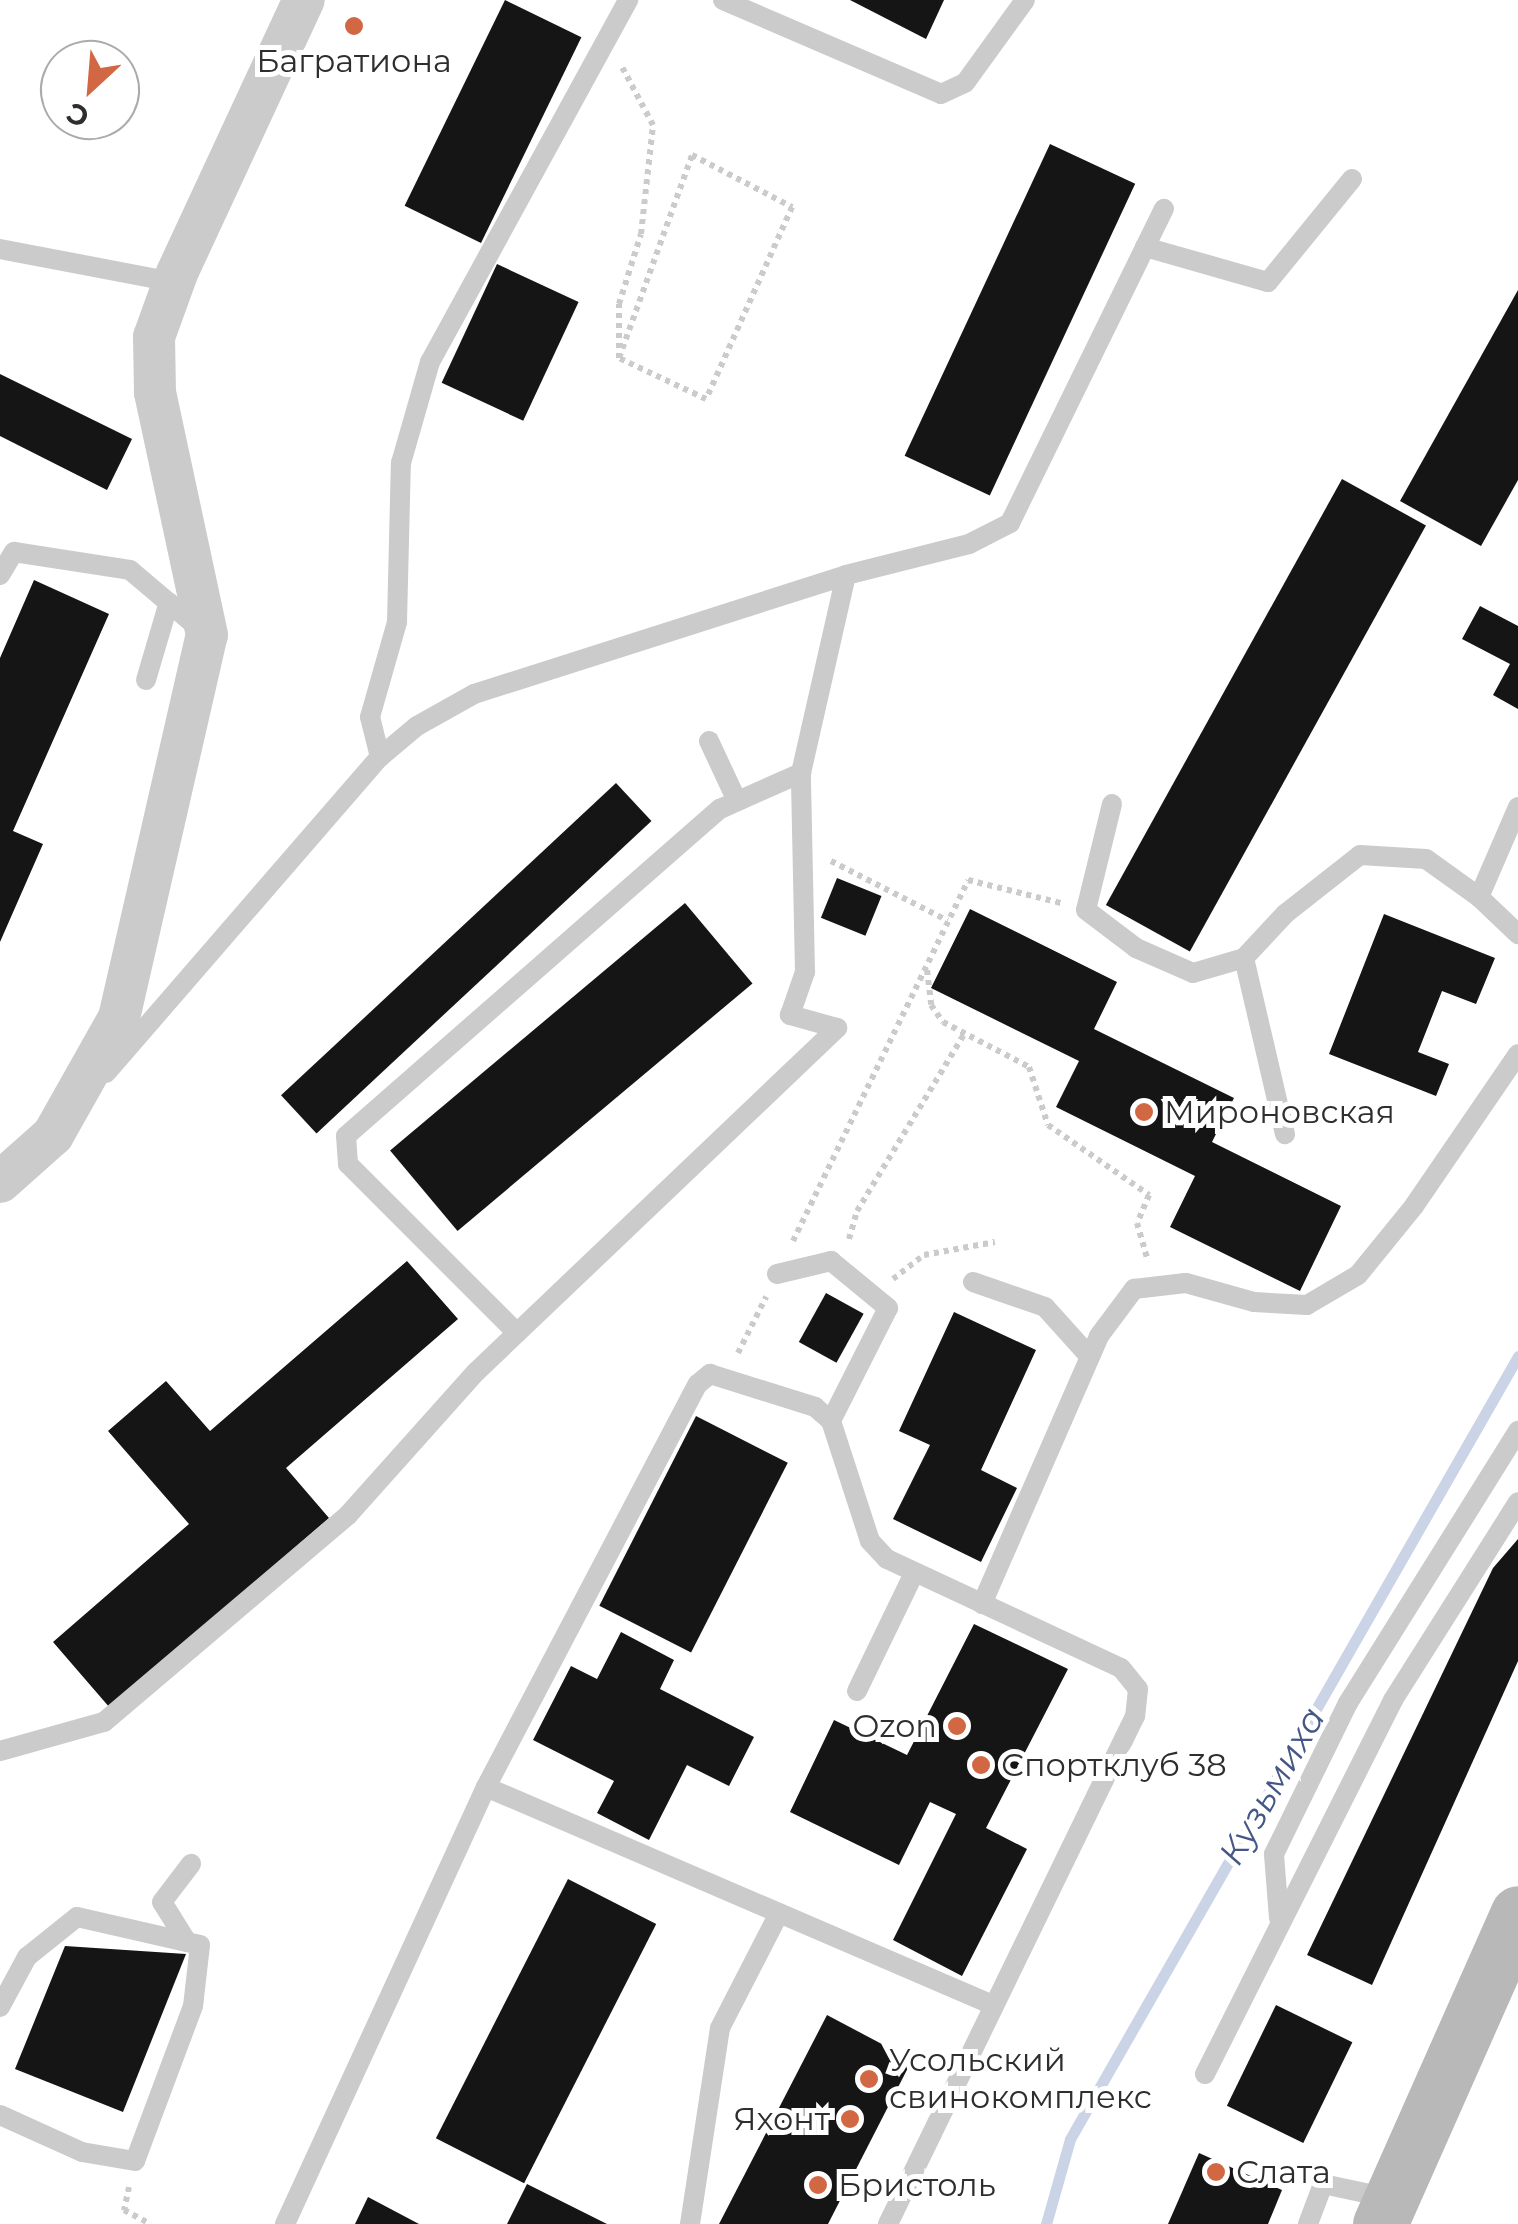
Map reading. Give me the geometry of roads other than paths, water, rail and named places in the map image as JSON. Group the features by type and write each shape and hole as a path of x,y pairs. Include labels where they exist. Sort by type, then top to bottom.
{"main road":[{"path":"1386,2211 1518,1913"}],"street":[{"path":"0,1182 52,1135 119,1018 206,635 155,394 154,338 173,282 304,0"}],"lane":[{"path":"380,757 370,716 397,622 401,463 430,362 628,0"},
{"path":"723,0 941,94 965,83 1025,0"},
{"path":"1145,247 1268,282 1352,178"},
{"path":"52,1135 380,757 474,694 846,576 969,544 1010,522 1164,209"},
{"path":"0,249 173,282"},
{"path":"0,575 14,552 130,570 206,635"},
{"path":"0,1751 104,1722 348,1514 517,1333 836,1028 790,1015 804,972 802,773 846,576"},
{"path":"146,680 168,602"},
{"path":"709,741 737,801"},
{"path":"517,1333 348,1164 346,1136 720,809 802,773"},
{"path":"1112,804 1086,910 1136,948 1194,973 1244,958 1285,914 1360,855 1426,859 1479,896 1518,934"},
{"path":"1479,896 1518,808"},
{"path":"1244,958 1285,1134"},
{"path":"982,1604 1090,1357 1134,1288 1186,1284 1254,1302 1307,1304 1358,1274 1414,1206 1518,1054"},
{"path":"777,1274 831,1261 888,1308 831,1421"},
{"path":"973,1282 1045,1307 1090,1357"},
{"path":"285,2224 486,1787 698,1384 710,1374 728,1374 816,1407 831,1421 870,1541 914,1573 1121,1668 1138,1689 1135,1716 888,2224"},
{"path":"1279,1918 1274,1854 1339,1720 1518,1431"},
{"path":"1205,2074 1279,1918 1393,1700 1518,1502"},
{"path":"857,1690 914,1573"},
{"path":"486,1787 993,2005"},
{"path":"187,1942 162,1902 191,1864"},
{"path":"690,2224 720,2028 779,1912"},
{"path":"0,2007 26,1957 77,1916 200,1945 192,2006 135,2161 82,2152 0,2115"},
{"path":"1308,2224 1323,2184 1386,2211"}],"waterway":[{"name":"Кузьмиха","path":"1046,2224 1070,2139 1518,1356"}],"place":[{"name":"Багратиона","path":"354,26"},
{"name":"Мироновская","path":"1144,1112"},
{"name":"Ozon","path":"957,1726"},
{"name":"Спортклуб 38","path":"981,1765"},
{"name":"Усольский свинокомплекс","path":"869,2079"},
{"name":"Яхонт","path":"850,2119"},
{"name":"Слата","path":"1216,2172"},
{"name":"Бристоль","path":"818,2185"}]}
